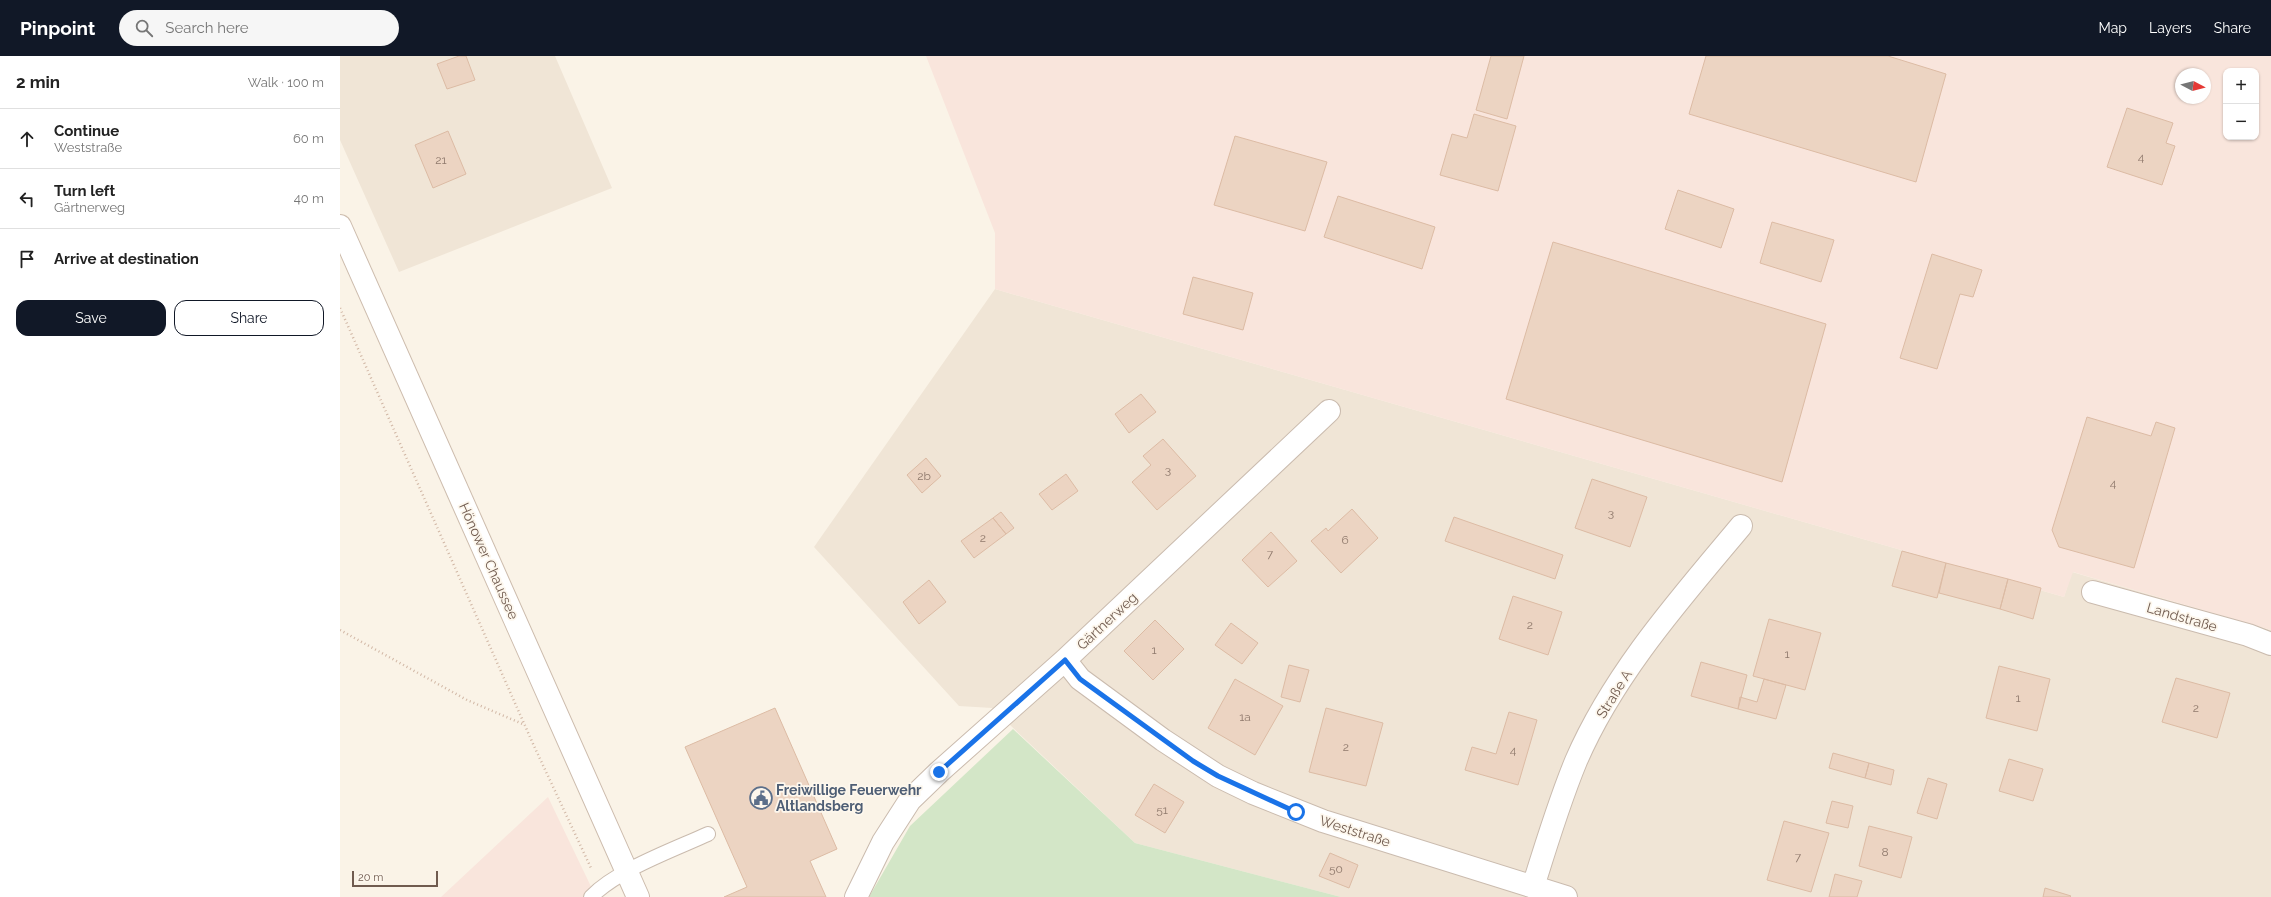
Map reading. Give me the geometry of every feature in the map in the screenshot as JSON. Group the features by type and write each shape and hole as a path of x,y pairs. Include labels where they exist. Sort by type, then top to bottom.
{"street":[{"name":"Hönower Chaussee","path":"340,226 626,873 638,897"},
{"name":"Gärtnerweg","path":"856,897 883,842 910,800 939,772 1065,660 1329,411"},
{"name":"Straße A","path":"1533,887 1576,761 1598,719 1620,682 1670,610 1741,526"},
{"name":"Landstraße","path":"2093,592 2248,635 2271,644"},
{"name":"Weststraße","path":"1065,660 1080,679 1163,740 1218,776 1253,793 1323,821 1566,897"}],"lane":[{"path":"596,892 626,873 708,834"}],"path":[{"path":"340,308 525,725 596,892"},
{"path":"340,630 468,700 525,725"}],"shaded area":[{"path":"340,56 555,56 612,188 399,272 340,140"},
{"path":"926,56 2271,56 2271,630 2073,572 2064,597 995,289 995,233"},
{"path":"995,289 2064,597 2072,572 2271,630 2271,897 1341,897 1135,843 992,708 959,706 814,547"},
{"path":"548,797 596,897 441,897"}],"green space":[{"path":"1013,729 1135,843 1341,897 869,897 910,826"}],"building":[{"path":"459,56 466,56 475,80 447,89 437,64"},
{"path":"1491,56 1524,56 1507,119 1476,110"},
{"path":"1706,56 1888,56 1946,74 1916,182 1689,114"},
{"path":"2127,108 2173,123 2166,143 2175,146 2162,185 2107,167"},
{"path":"1474,114 1516,126 1498,191 1440,175 1452,134 1467,138"},
{"path":"448,131 466,174 433,188 415,145"},
{"path":"1235,136 1327,162 1305,231 1214,205"},
{"path":"1678,190 1734,209 1721,248 1665,229"},
{"path":"1338,196 1435,227 1422,269 1324,237"},
{"path":"1772,222 1834,240 1821,282 1760,263"},
{"path":"1553,242 1826,324 1782,482 1506,399"},
{"path":"1932,254 1982,270 1973,297 1960,294 1937,369 1900,358"},
{"path":"1193,277 1253,293 1243,330 1183,314"},
{"path":"1141,394 1156,412 1129,433 1115,414"},
{"path":"2087,417 2151,436 2156,422 2175,428 2134,568 2059,547 2052,530"},
{"path":"1163,439 1196,476 1157,510 1132,482 1151,465 1143,456"},
{"path":"926,458 941,476 922,493 907,475"},
{"path":"1066,474 1078,491 1052,510 1039,494"},
{"path":"1592,479 1647,497 1630,547 1575,528"},
{"path":"1352,509 1378,538 1341,573 1311,541 1326,528 1328,531"},
{"path":"1001,512 1014,528 1006,534 993,518"},
{"path":"1454,517 1563,555 1555,579 1445,541"},
{"path":"993,518 1006,534 974,558 961,541"},
{"path":"1271,532 1297,561 1268,587 1242,560"},
{"path":"1902,551 1946,563 1937,598 1892,586"},
{"path":"1946,563 2008,579 2000,609 1939,593"},
{"path":"2008,579 2041,588 2033,619 2000,609"},
{"path":"929,580 946,602 919,624 903,602"},
{"path":"1513,596 1562,612 1548,655 1499,639"},
{"path":"1769,619 1821,633 1805,690 1753,676"},
{"path":"1155,620 1184,649 1153,680 1124,651"},
{"path":"1231,623 1258,643 1242,664 1215,645"},
{"path":"1701,662 1747,675 1738,709 1691,696"},
{"path":"1289,665 1309,670 1300,702 1281,697"},
{"path":"1999,666 2050,679 2037,731 1986,718"},
{"path":"2176,678 2230,693 2217,738 2162,722"},
{"path":"1235,679 1283,706 1255,755 1208,728"},
{"path":"1764,679 1786,685 1776,719 1738,709 1740,697 1757,702"},
{"name":"Freiwillige Feuerwehr Altlandsberg","path":"775,708 837,849 810,861 826,897 724,897 747,887 685,747"},
{"path":"1326,708 1383,723 1366,786 1309,772"},
{"path":"1509,712 1537,720 1518,785 1465,770 1472,747 1496,754"},
{"path":"1833,753 1869,763 1865,778 1829,768"},
{"path":"2009,759 2043,769 2033,801 1999,791"},
{"path":"1869,763 1894,770 1891,785 1865,778"},
{"path":"1928,778 1947,784 1937,819 1917,813"},
{"path":"1154,784 1184,802 1165,833 1135,815"},
{"path":"1832,801 1853,806 1848,828 1826,823"},
{"path":"1784,821 1829,833 1811,892 1767,880"},
{"path":"1869,826 1912,837 1901,878 1859,866"},
{"path":"1330,853 1358,865 1349,888 1319,876"},
{"path":"1835,874 1862,881 1857,897 1829,897"},
{"path":"2045,888 2071,896 2043,897"}],"place":[{"name":"Freiwillige Feuerwehr Altlandsberg","path":"761,798"}],"route":[{"path":"939,772 1065,660 1080,679 1193,761 1218,776 1296,812"}]}
